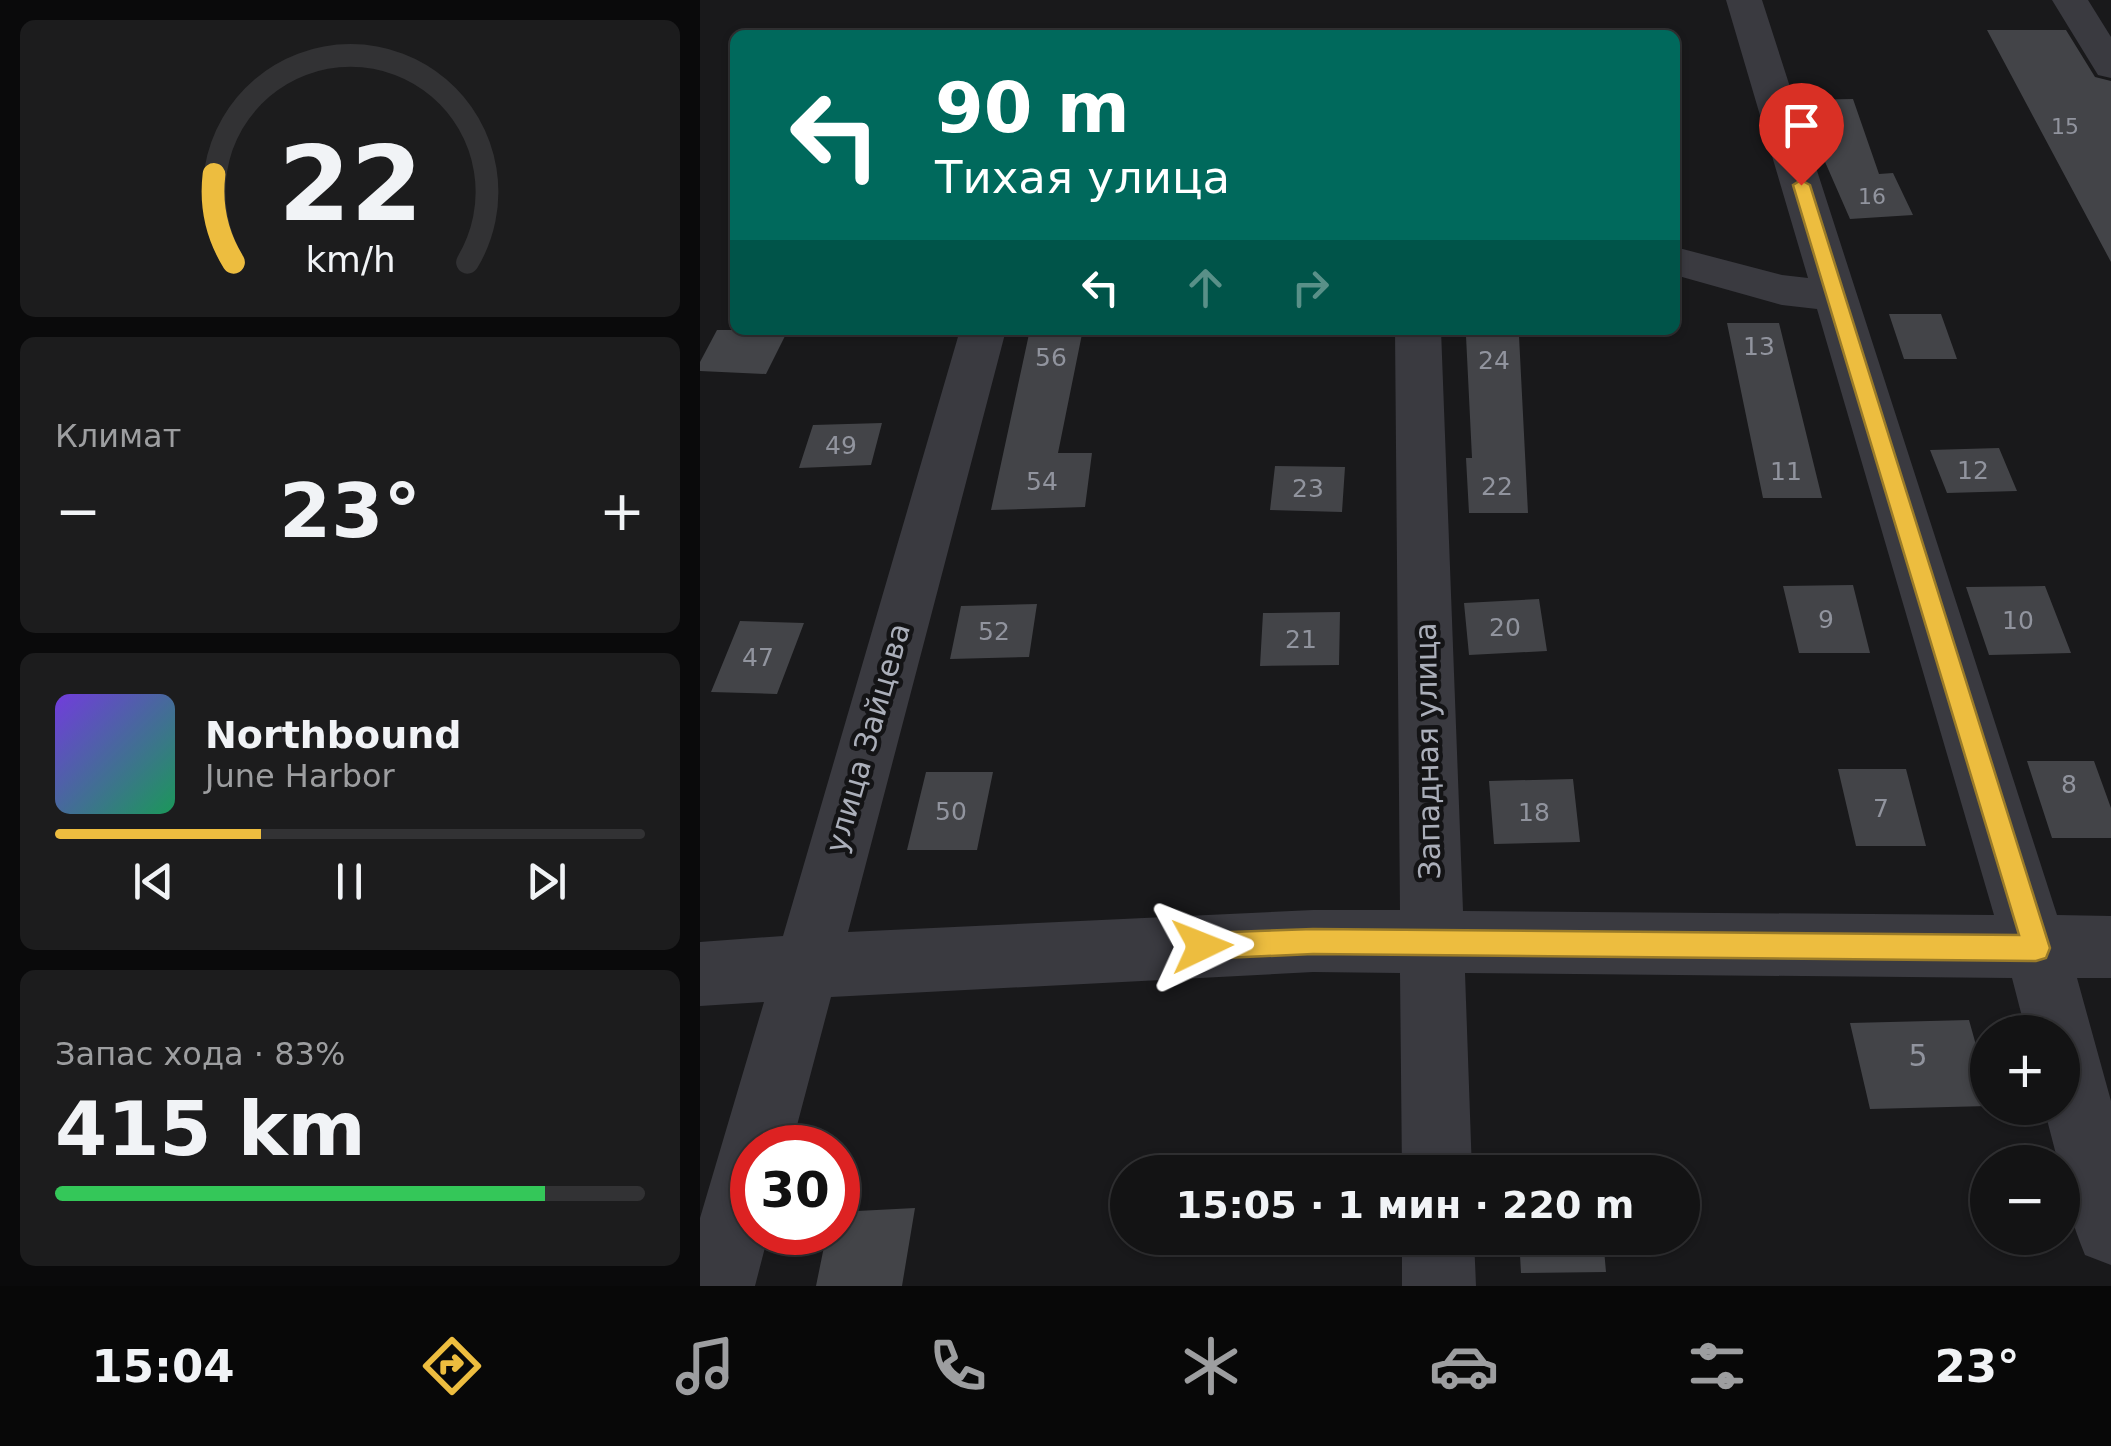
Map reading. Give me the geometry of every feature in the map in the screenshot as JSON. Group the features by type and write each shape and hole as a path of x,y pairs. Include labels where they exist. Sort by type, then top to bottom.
{"street":[{"path":"1744,0 2054,1015"},
{"path":"2070,0 2111,67"},
{"path":"1680,261 1782,290 1836,296"},
{"name":"улица Зайцева","path":"762,1125 983,335"},
{"name":"Западная улица","path":"1418,335 1437,1155"},
{"path":"700,974 1313,942 2111,947"},
{"path":"2080,1114 2111,1229"},
{"path":"718,1286 730,1241"},
{"path":"1438,1255 1439,1286"}],"building":[{"path":"1987,30 2066,30 2095,77 2111,81 2111,262"},
{"path":"1853,99 1879,174 1893,173 1913,215 1850,219 1798,100"},
{"path":"1889,314 1941,314 1957,359 1904,359"},
{"path":"1727,323 1779,323 1822,498 1763,498"},
{"path":"717,330 730,330 730,335 786,335 766,374 700,371 700,362"},
{"path":"1029,335 1082,335 1058,453 1092,453 1085,507 991,510"},
{"path":"1466,336 1519,336 1528,513 1469,513 1466,458 1472,458"},
{"path":"882,423 871,465 799,468 813,425"},
{"path":"1999,448 2017,491 1947,493 1930,450"},
{"path":"1275,466 1345,467 1342,512 1270,510"},
{"path":"1853,585 1870,653 1799,653 1783,586"},
{"path":"2045,586 2071,653 1989,655 1966,587"},
{"path":"1539,599 1547,651 1469,655 1464,603"},
{"path":"1037,604 1029,657 950,659 961,606"},
{"path":"1340,612 1339,665 1260,666 1263,613"},
{"path":"740,621 804,623 777,694 711,692"},
{"path":"2027,761 2094,761 2111,808 2111,838 2052,838"},
{"path":"1838,769 1906,769 1926,846 1856,846"},
{"path":"926,772 993,772 977,850 907,850"},
{"path":"1573,779 1580,842 1494,844 1489,781"},
{"path":"1969,1020 1970,1106 1870,1109 1850,1023"},
{"path":"915,1208 902,1286 816,1286 822,1255 860,1255 860,1211"},
{"path":"1520,1255 1604,1255 1606,1272 1521,1273"}],"route":[{"path":"1202,946 1313,942 2036,948 1801,185"}]}
